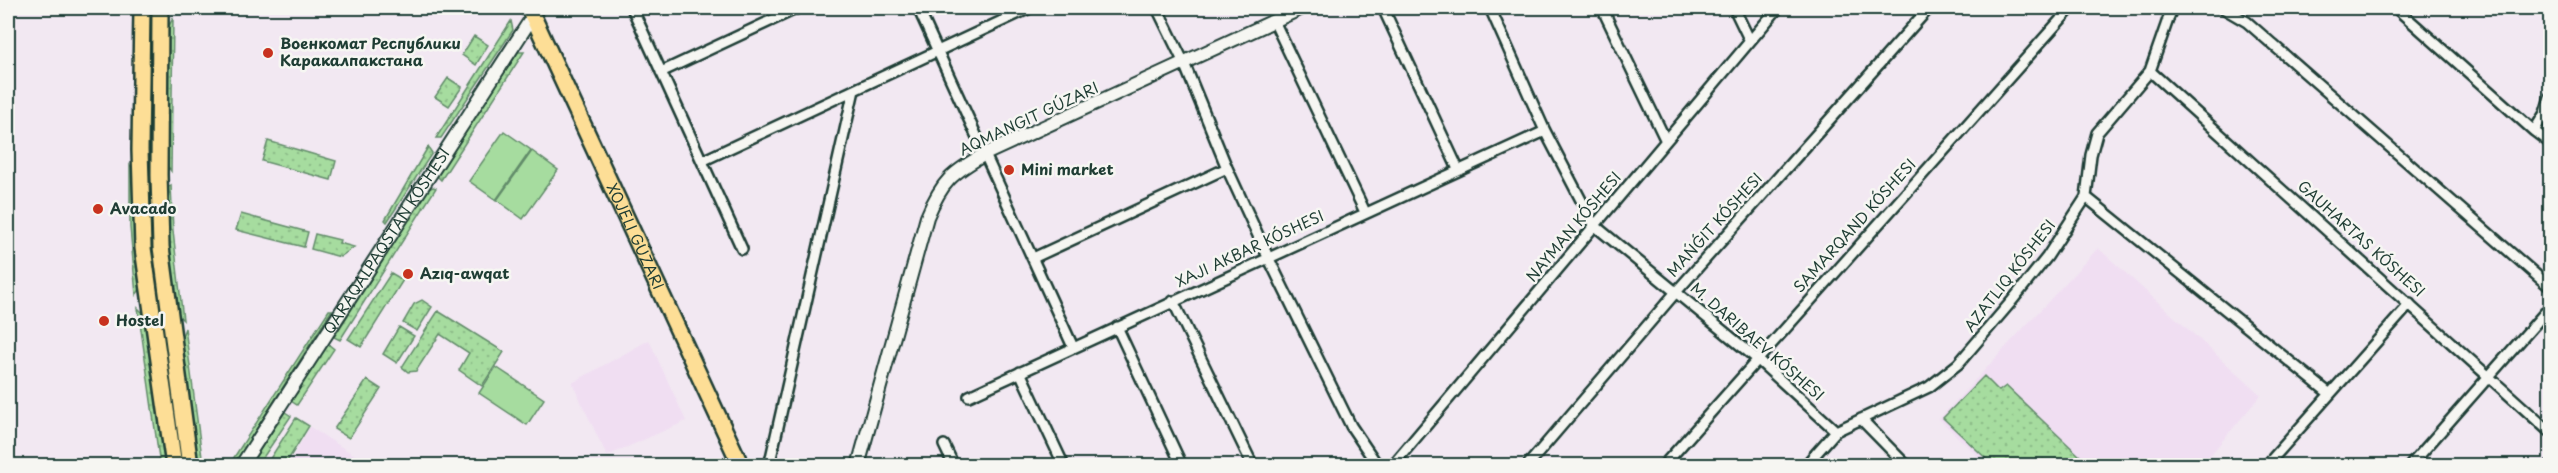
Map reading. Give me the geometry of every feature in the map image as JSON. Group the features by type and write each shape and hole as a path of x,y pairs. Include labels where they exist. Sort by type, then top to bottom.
{"main road":[{"path":"142,8 140,175 143,248 174,465"},
{"path":"160,8 161,247 190,465"},
{"path":"531,12 741,465"},
{"path":"140,175 159,175"}],"street":[{"path":"632,8 742,249"},
{"path":"661,72 798,8"},
{"path":"918,8 1073,347"},
{"path":"702,161 1030,8"},
{"path":"1157,8 1184,63 1227,168 1268,257 1351,426 1378,465"},
{"path":"858,465 927,217 937,193 956,170 985,154 1302,8"},
{"path":"1383,8 1458,170"},
{"name":"M. DARIBAEV KÓSHESI","path":"1490,8 1545,131 1594,225 1756,358 1836,430"},
{"path":"1602,8 1666,141"},
{"path":"1734,8 1750,41"},
{"name":"NAYMAN KÓSHESI","path":"1392,465 1778,8"},
{"path":"1527,465 1676,292 1929,8"},
{"name":"SAMARQAND KÓSHESI","path":"1663,465 1756,358 2071,8"},
{"path":"1805,465 1836,430 1929,387 1958,364 2047,257 2086,197 2091,155 2097,133 2150,71 2172,8"},
{"path":"2223,8 2247,22 2550,287"},
{"path":"2396,8 2550,143"},
{"name":"QARAQALPAQSTAN KÓSHESI","path":"241,465 531,12"},
{"path":"1274,21 1365,212"},
{"name":"GAUHARTAS KÓSHESI","path":"2150,71 2550,432"},
{"path":"767,465 773,451 854,90"},
{"path":"2534,131 2545,113 2550,97"},
{"name":"XAJI AKBAR KÓSHESI","path":"969,396 1545,131"},
{"path":"1033,258 1227,168"},
{"path":"2086,197 2330,394"},
{"path":"1173,301 1253,465"},
{"path":"2266,465 2410,304"},
{"path":"2410,465 2550,307"},
{"path":"1116,327 1182,465"},
{"path":"1020,372 1064,465"},
{"path":"1861,419 1907,465"},
{"path":"944,445 954,465"}],"shaded area":[{"path":"2098,248 2261,395 2202,465 1987,465 1939,419"},
{"path":"649,340 686,421 607,456 572,383"},
{"path":"310,427 370,465 287,466"}],"green space":[{"path":"173,18 171,171 167,165 169,26"},
{"path":"511,21 513,30 441,138 436,138"},
{"path":"474,36 488,45 476,65 462,55"},
{"path":"518,52 524,52 441,180 437,176 438,172"},
{"path":"448,78 462,87 449,106 435,97"},
{"path":"504,131 531,150 496,200 469,181"},
{"path":"268,141 336,161 331,180 262,161"},
{"path":"428,147 432,153 387,222 385,220"},
{"path":"532,151 558,170 523,219 497,200"},
{"path":"130,165 134,169 135,226 141,288 136,295 130,227"},
{"path":"171,185 173,231 183,320 177,314 168,240 166,189"},
{"path":"436,188 340,340 334,337 428,189"},
{"path":"241,214 308,232 304,247 236,230"},
{"path":"315,234 340,240 339,243 354,247 340,257 311,249"},
{"path":"391,273 403,280 361,347 348,339"},
{"path":"422,300 432,307 417,331 403,323 414,304"},
{"path":"138,308 144,314 165,465 160,465"},
{"path":"329,310 332,310 238,458 233,459"},
{"path":"438,311 504,352 482,386 459,370 469,353 440,334 416,371 408,372 402,367"},
{"path":"399,327 414,336 397,363 383,354"},
{"path":"185,328 203,465 198,465 181,339"},
{"path":"328,344 334,349 297,405 291,401"},
{"path":"496,367 544,399 527,425 479,393"},
{"path":"1984,376 1999,391 2006,386 2082,458 2074,465 1993,465 1943,418"},
{"path":"367,380 381,389 349,438 334,429"},
{"path":"285,412 291,416 258,465 250,465"},
{"path":"296,418 309,426 285,465 266,465"}],"place":[{"name":"Военкомат Республики Каракалпакстана","path":"268,53"},
{"name":"Mini market","path":"1009,170"},
{"name":"Avacado","path":"98,209"},
{"name":"Azıq-awqat","path":"408,274"},
{"name":"Hostel","path":"104,321"}]}
